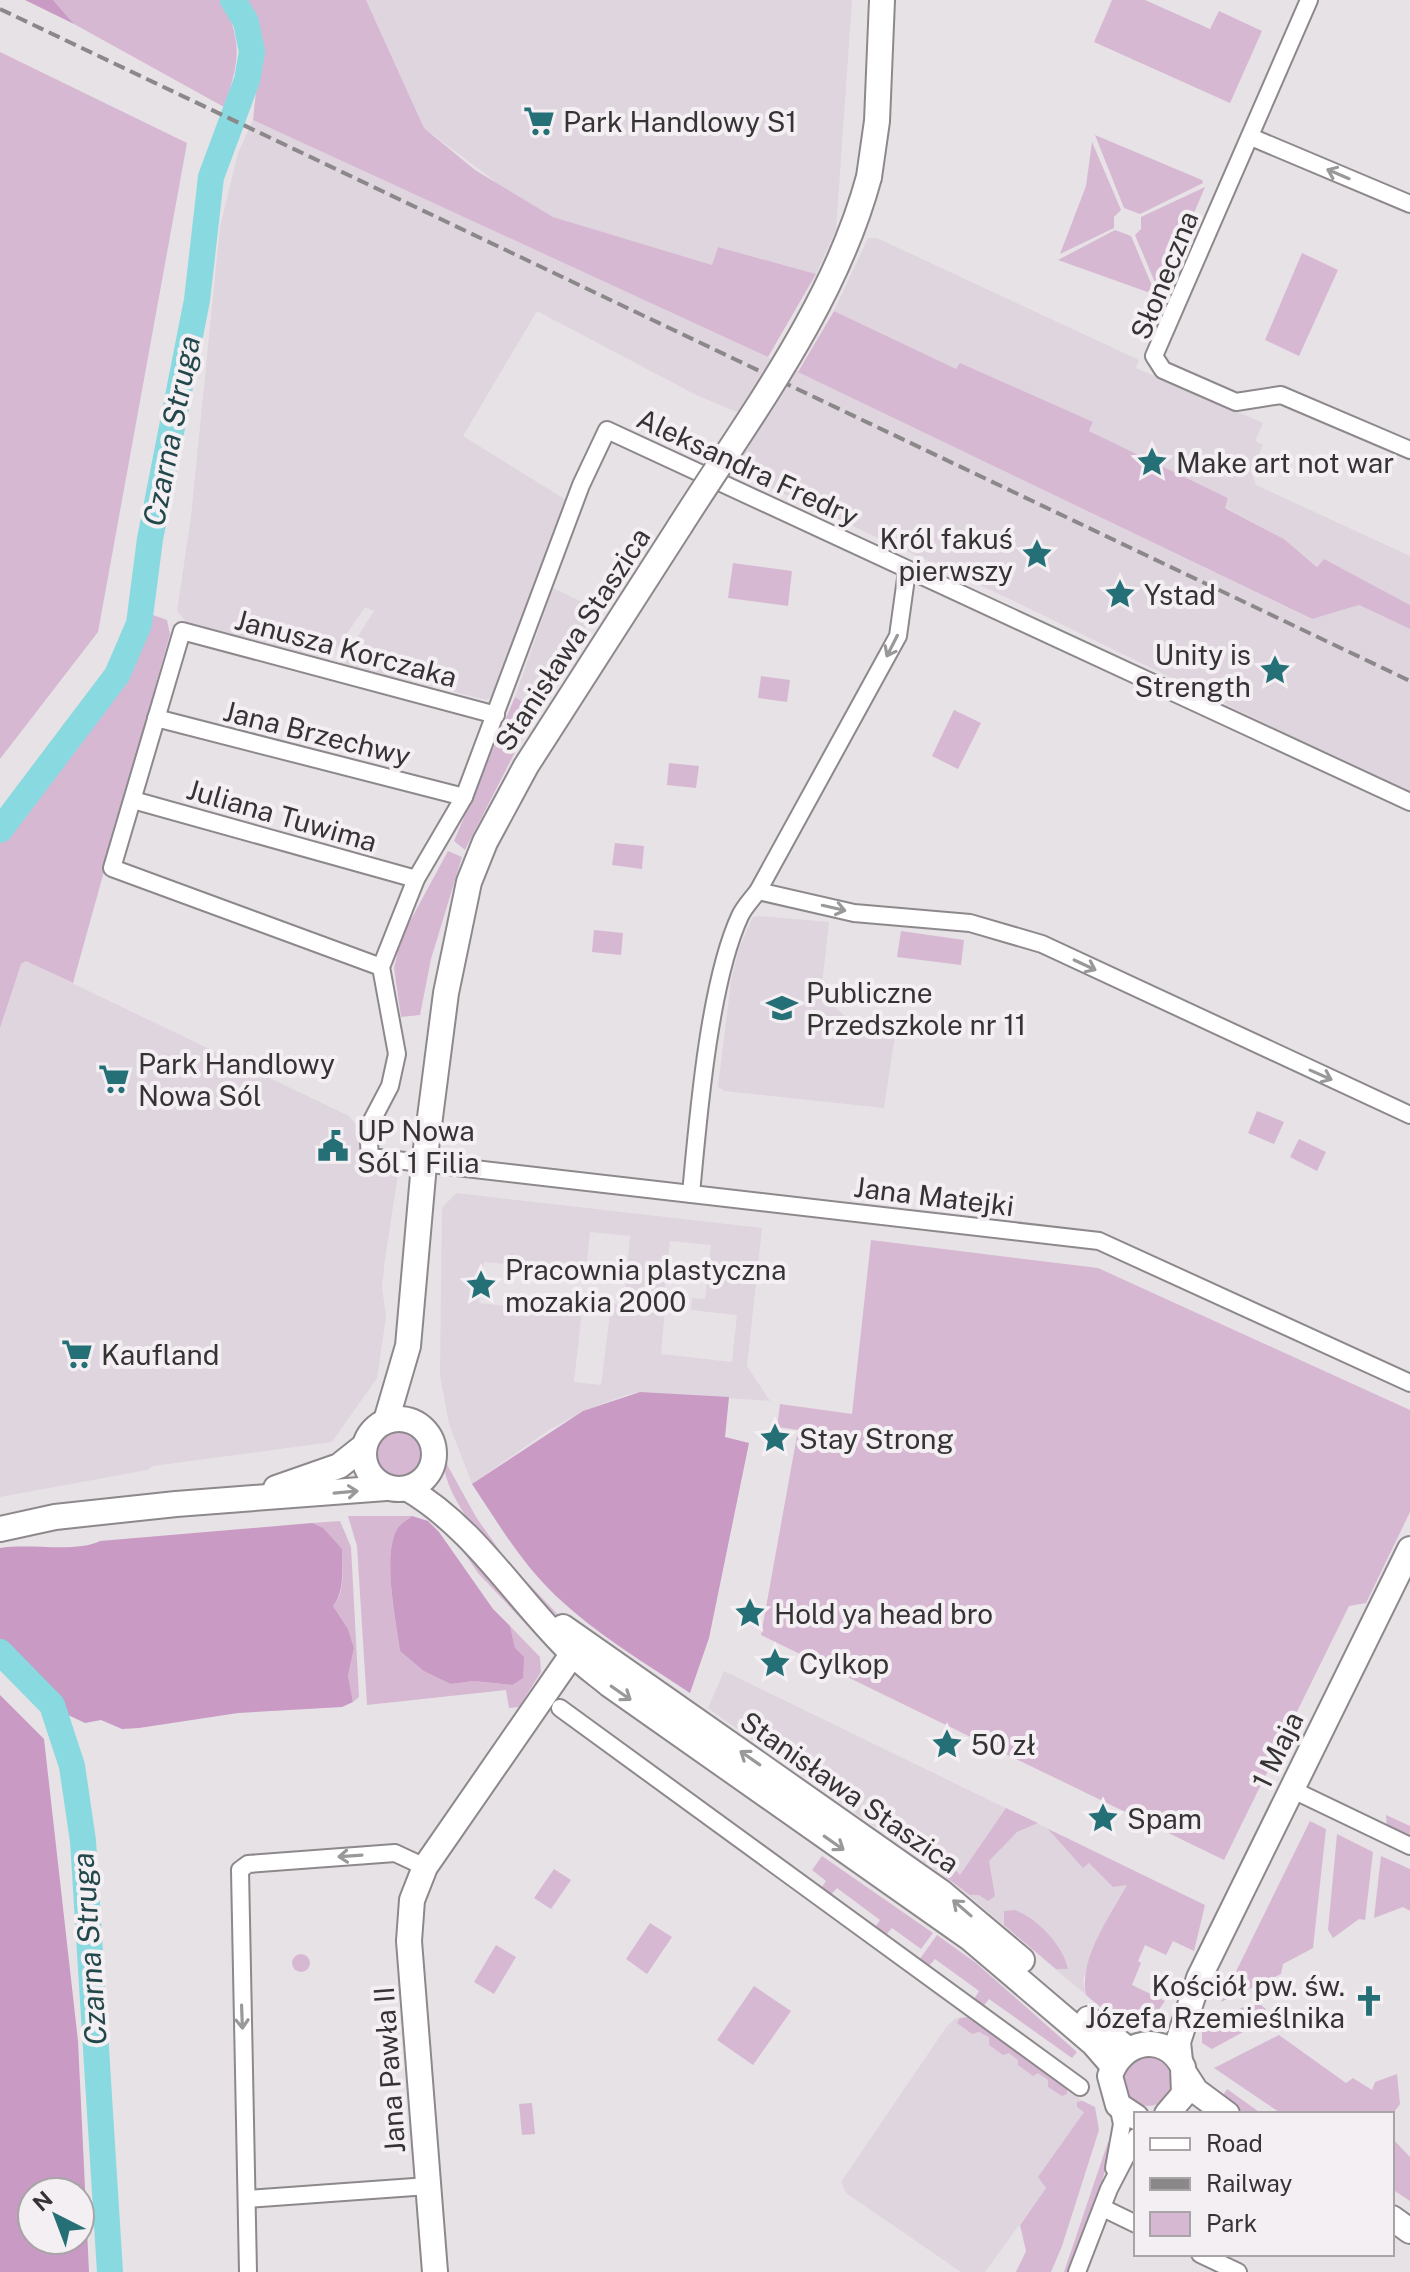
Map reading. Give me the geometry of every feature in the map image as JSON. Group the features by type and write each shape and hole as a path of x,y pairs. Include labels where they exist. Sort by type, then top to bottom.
{"street":[{"name":"Stanisława Staszica","path":"422,1427 413,1404 408,1346 424,1164 451,959 469,882 485,842 526,766 821,302 857,220 869,177 877,121 882,0"},
{"name":"Słoneczna","path":"1309,0 1154,356 1163,370 1236,402 1281,395 1410,450"},
{"path":"1251,137 1410,204"},
{"name":"Aleksandra Fredry","path":"381,967 416,879 464,797 581,485 607,430 1410,802"},
{"path":"691,1194 723,972 741,914 758,891 898,636 907,571"},
{"name":"Janusza Korczaka","path":"156,718 182,631 496,715"},
{"path":"156,718 112,868 381,967 397,1054 390,1086 368,1128 368,1149 370,1157 424,1164"},
{"name":"Jana Brzechwy","path":"156,718 464,797"},
{"name":"Juliana Tuwima","path":"133,800 416,879"},
{"path":"758,891 854,913 970,923 1042,944 1410,1115"},
{"name":"Jana Matejki","path":"424,1164 1099,1241 1410,1383"},
{"name":"Stanisława Staszica","path":"386,1421 408,1346"},
{"path":"0,1529 55,1517 250,1497 418,1485 432,1468 434,1446 422,1427 402,1419 386,1421 372,1432 363,1447 339,1466 250,1497"},
{"path":"363,1447 369,1474 397,1488"},
{"name":"Stanisława Staszica","path":"432,1468 481,1551"},
{"name":"Stanisława Staszica","path":"397,1488 426,1500 481,1551 525,1601 577,1647 941,1892 1128,2053 1164,2047 1182,2068"},
{"path":"0,1515 55,1517"},
{"name":"1 Maja","path":"1170,2112 1184,2094 1178,2042 1199,1978 1410,1549"},
{"name":"Jana Pawła II","path":"435,2272 409,1941 412,1900 425,1867 577,1647"},
{"path":"560,1708 1080,2087"},
{"path":"1291,1789 1410,1846"},
{"path":"248,2272 240,1870 248,1864 395,1853 425,1867"},
{"name":"1 Maja","path":"1128,2053 1161,2034 1199,1978"},
{"path":"1077,2272 1109,2189 1127,2111 1110,2086 1128,2053"},
{"path":"1182,2068 1196,2091 1224,2112"},
{"path":"1109,2189 1134,2141"},
{"path":"247,2199 428,2186"},
{"path":"1103,2208 1134,2223"},
{"path":"1204,2256 1238,2272"}],"shaded area":[{"path":"25,0 53,0 74,24"},
{"path":"366,0 852,0 836,230 816,274 719,247 712,266 553,217 512,194 424,128"},
{"path":"253,120 768,357 1311,619 1359,605 1410,629 1410,794 1014,601 728,468 759,421 698,396 537,311 463,436 566,500 495,686 496,692 487,700 340,664 374,611 365,607 326,664 190,626 177,611 191,517 220,227 238,153"},
{"path":"868,238 877,238 1139,360 1136,368 1263,423 1255,441 1263,445 1251,471 1256,485 1410,556 1410,605 1324,560 1318,567 1284,539 1225,507 1228,498 1089,431 1093,423 957,370 834,311"},
{"path":"553,588 597,609 536,711 515,697"},
{"name":"Publiczne Przedszkole nr 11","path":"753,917 829,922 821,993 852,1023 896,1028 884,1108 725,1091 718,1087 731,981 739,948"},
{"path":"26,961 349,1116 398,1174 382,1287 386,1317 377,1378 332,1442 153,1466 147,1470 0,1497 0,1028 20,964"},
{"path":"456,1193 762,1228 747,1366 770,1401 640,1392 626,1395 583,1411 549,1430 472,1484 449,1424 440,1375 442,1208","holes":["590,1232 630,1236 625,1290 664,1295 670,1241 711,1245 705,1299 692,1298 691,1310 737,1315 732,1362 661,1354 665,1310 611,1304 601,1385 574,1382 583,1301 542,1296 540,1310 479,1303 484,1262 544,1268 544,1275 585,1280"]},
{"path":"640,1392 729,1397 725,1437 749,1443 709,1638 690,1693 604,1635 556,1596 521,1557 472,1484 583,1411"},
{"path":"412,1516 428,1521 439,1532 493,1609 510,1626 515,1648 524,1657 523,1678 512,1685 474,1681 451,1684 424,1671 400,1651 391,1588 391,1555 397,1529"},
{"path":"312,1523 323,1528 342,1549 341,1586 333,1606 348,1629 354,1648 348,1676 353,1702 342,1707 238,1713 139,1728 122,1729 101,1720 85,1723 68,1715 54,1693 0,1642 0,1548 79,1546 100,1541"},
{"path":"724,1671 1135,1871 1083,1979 1086,1995 955,1884 708,1708"},
{"path":"0,1695 44,1739 78,2041 84,2176 16,2176 16,2256 88,2256 89,2272 0,2272"},
{"path":"970,2017 1083,2101 1084,2112 1039,2177 1046,2188 985,2272 961,2272 846,2193 841,2182 947,2026 956,2018"}],"green space":[{"path":"53,0 223,0 234,30 237,54 224,107 74,24"},
{"path":"242,0 366,0 424,128 475,170 553,217 712,265 718,247 816,274 768,357 253,120 261,43"},
{"path":"1112,0 1145,0 1210,29 1219,11 1262,31 1230,103 1094,42"},
{"path":"0,52 187,143 98,632 0,759"},
{"path":"1095,135 1203,183 1140,214 1124,208"},
{"path":"1092,142 1121,210 1114,217 1114,228 1060,254 1086,186"},
{"path":"1205,187 1160,293 1135,235 1141,229 1141,217"},
{"path":"1115,230 1131,236 1156,295 1058,260"},
{"path":"1302,253 1338,270 1299,356 1265,340"},
{"path":"834,311 956,369 960,363 1093,422 1089,431 1228,498 1225,508 1284,539 1317,567 1324,559 1410,605 1410,629 1359,605 1312,619 798,372"},
{"path":"733,563 792,571 788,606 728,598"},
{"path":"150,614 167,620 170,634 73,983 26,961 21,964 0,1028 0,838 123,678"},
{"path":"761,676 790,680 787,702 758,698"},
{"path":"515,697 536,711 465,850 454,841"},
{"path":"954,710 981,723 958,769 932,756"},
{"path":"669,763 699,766 696,788 667,785"},
{"path":"615,843 644,846 642,869 612,865"},
{"path":"448,851 462,857 431,959 420,1015 401,1017 394,968 401,938"},
{"path":"594,930 623,933 621,955 592,952"},
{"path":"901,931 964,940 961,965 897,957"},
{"path":"1257,1111 1284,1122 1274,1144 1248,1133"},
{"path":"1299,1139 1326,1152 1317,1171 1290,1157"},
{"path":"871,1240 1098,1268 1410,1410 1410,1512 1366,1603 1349,1606 1224,1860 761,1635 798,1430 777,1427 780,1404 852,1414"},
{"path":"399,1428 418,1436 426,1455 418,1474 399,1482 380,1474 372,1455 380,1436"},
{"path":"444,1459 476,1517 507,1561 562,1619 528,1590 470,1523 446,1478"},
{"path":"348,1516 412,1516 397,1529 391,1555 391,1588 400,1651 451,1684 474,1681 512,1685 515,1648 510,1626 540,1657 541,1672 519,1707 509,1708 506,1690 367,1705 357,1546"},
{"path":"340,1521 351,1547 359,1697 353,1702 348,1676 354,1648 348,1629 333,1606 342,1587 342,1549 312,1523"},
{"path":"450,1532 549,1639 554,1654 478,1573"},
{"path":"1006,1808 1038,1823 1017,1832 989,1861 995,1896 988,1901 979,1895 970,1895 939,1872 936,1856 949,1853 952,1866 960,1875"},
{"path":"1386,1815 1410,1826 1410,1838 1387,1827"},
{"path":"1310,1821 1326,1829 1313,1948 1283,1964 1281,1974 1221,2002"},
{"path":"1048,1829 1205,1905 1194,1951 1173,1941 1166,1955 1145,1945 1132,1985 1165,2001 1158,2011 1117,2021 1086,1995 1085,1981 1091,1952 1127,1885 1113,1887 1089,1863 1083,1868"},
{"path":"1337,1834 1373,1852 1365,1920 1359,1919 1333,1938 1328,1930"},
{"path":"822,1856 933,1933 921,1949 892,1928 885,1936 874,1929 880,1920 837,1888 829,1897 820,1890 826,1881 812,1870"},
{"path":"1381,1856 1410,1869 1410,1911 1403,1907 1374,1918"},
{"path":"554,1869 571,1880 551,1909 534,1898"},
{"path":"1015,1910 1048,1934 1061,1951 1068,1969 1056,1969 1004,1925 1004,1911"},
{"path":"650,1923 672,1937 647,1974 626,1959"},
{"path":"937,1935 976,1963 1077,2052 1072,2058 989,1999 982,2008 973,2001 979,1991 935,1959 928,1967 919,1960"},
{"path":"496,1945 516,1957 494,1994 474,1982"},
{"path":"297,1954 305,1954 310,1963 308,1970 297,1972 292,1967 292,1959"},
{"path":"754,1986 791,2011 753,2065 717,2040"},
{"path":"1256,2001 1266,2009 1265,2020 1212,2049 1202,2043 1202,2027"},
{"path":"970,2017 1067,2089 1067,2094 1062,2096 1048,2087 1048,2080 1038,2073 1033,2076 1018,2065 1018,2060 1009,2053 1003,2055 989,2045 989,2037 979,2032 972,2034 957,2023 960,2018"},
{"path":"1279,2035 1346,2083 1353,2078 1372,2090 1375,2082 1397,2074 1400,2104 1394,2112 1279,2112 1214,2068"},
{"path":"1148,2056 1166,2063 1173,2081 1166,2099 1148,2106 1130,2099 1123,2081 1130,2063"},
{"path":"1227,2089 1259,2112 1237,2112 1219,2102"},
{"path":"1083,2101 1095,2107 1099,2130 1062,2246 1051,2272 1016,2272 1026,2251 1020,2225 1046,2188 1038,2177 1084,2112 1077,2107 1077,2102"},
{"path":"532,2103 535,2134 522,2135 519,2104"},
{"path":"1394,2140 1410,2157 1410,2201 1394,2190"},
{"path":"1108,2142 1113,2144 1082,2249 1070,2272 1064,2272"}],"waterway":[{"name":"Czarna Struga","path":"0,830 117,675 139,624 150,539 197,300 211,177 247,80 252,52 246,22 233,0"},
{"name":"Czarna Struga","path":"0,1652 52,1705 72,1766 83,1841 110,2272"}],"railway":[{"path":"0,9 1410,681"}],"place":[{"name":"Park Handlowy S1","path":"539,121"},
{"name":"Make art not war","path":"1152,462"},
{"name":"Król fakuś pierwszy","path":"1037,554"},
{"name":"Ystad","path":"1120,594"},
{"name":"Unity is Strength","path":"1275,670"},
{"name":"Publiczne Przedszkole nr 11","path":"782,1008"},
{"name":"Park Handlowy Nowa Sól","path":"114,1079"},
{"name":"UP Nowa Sól 1 Filia","path":"333,1146"},
{"name":"Pracownia plastyczna mozakia 2000","path":"481,1285"},
{"name":"Kaufland","path":"77,1354"},
{"name":"Stay Strong","path":"775,1438"},
{"name":"Hold ya head bro","path":"750,1613"},
{"name":"Cylkop","path":"775,1663"},
{"name":"50 zł","path":"947,1744"},
{"name":"Spam","path":"1103,1818"},
{"name":"Kościół pw. św. Józefa Rzemieślnika","path":"1369,2001"}]}
